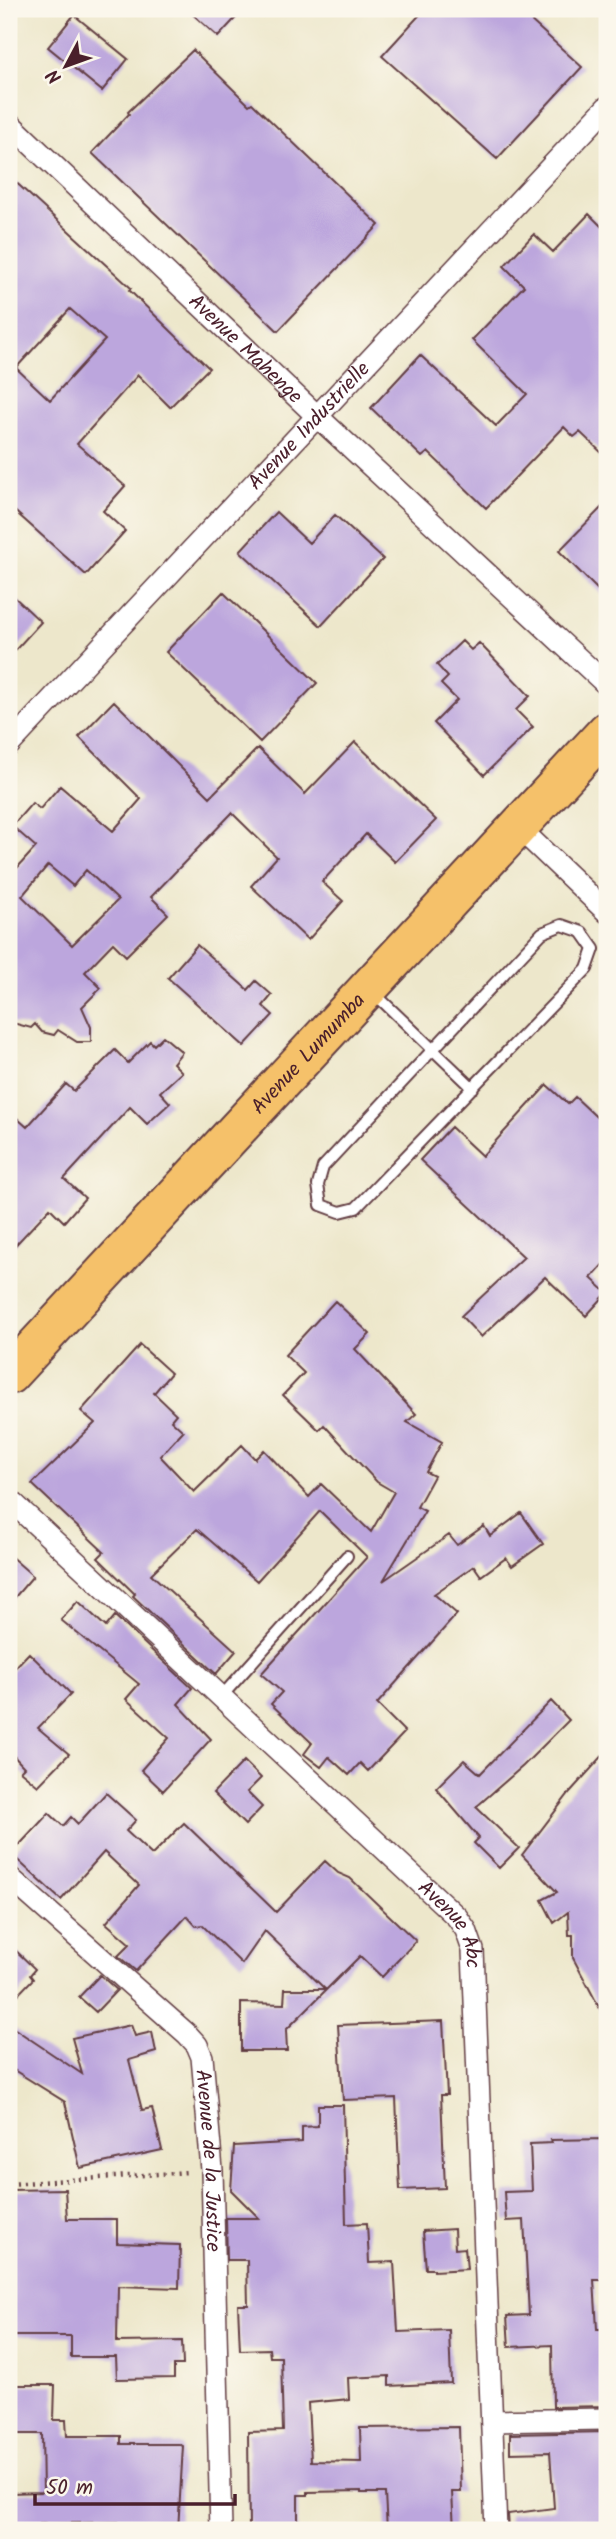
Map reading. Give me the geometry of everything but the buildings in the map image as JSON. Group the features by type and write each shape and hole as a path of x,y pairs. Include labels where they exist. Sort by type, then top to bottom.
{"highway":[{"name":"Avenue Lumumba","path":"9,1375 607,731"}],"street":[{"name":"Avenue Industrielle","path":"9,746 607,107"},
{"name":"Avenue Mahenge","path":"9,123 318,417 607,685"},
{"path":"516,826 607,912"},
{"name":"Avenue Abc","path":"9,1499 457,1917 466,1930 473,1950 496,2530"},
{"name":"Avenue de la Justice","path":"9,1877 198,2045 205,2074 212,2170 221,2530"},
{"path":"492,2421 607,2419"}],"lane":[{"path":"562,925 582,932 594,949 587,968 356,1208 340,1212 321,1205 318,1185 323,1167 434,1049 542,933 562,925"},
{"path":"368,987 473,1088"},
{"path":"221,1697 347,1556"}],"path":[{"path":"9,2184 212,2170"}]}
